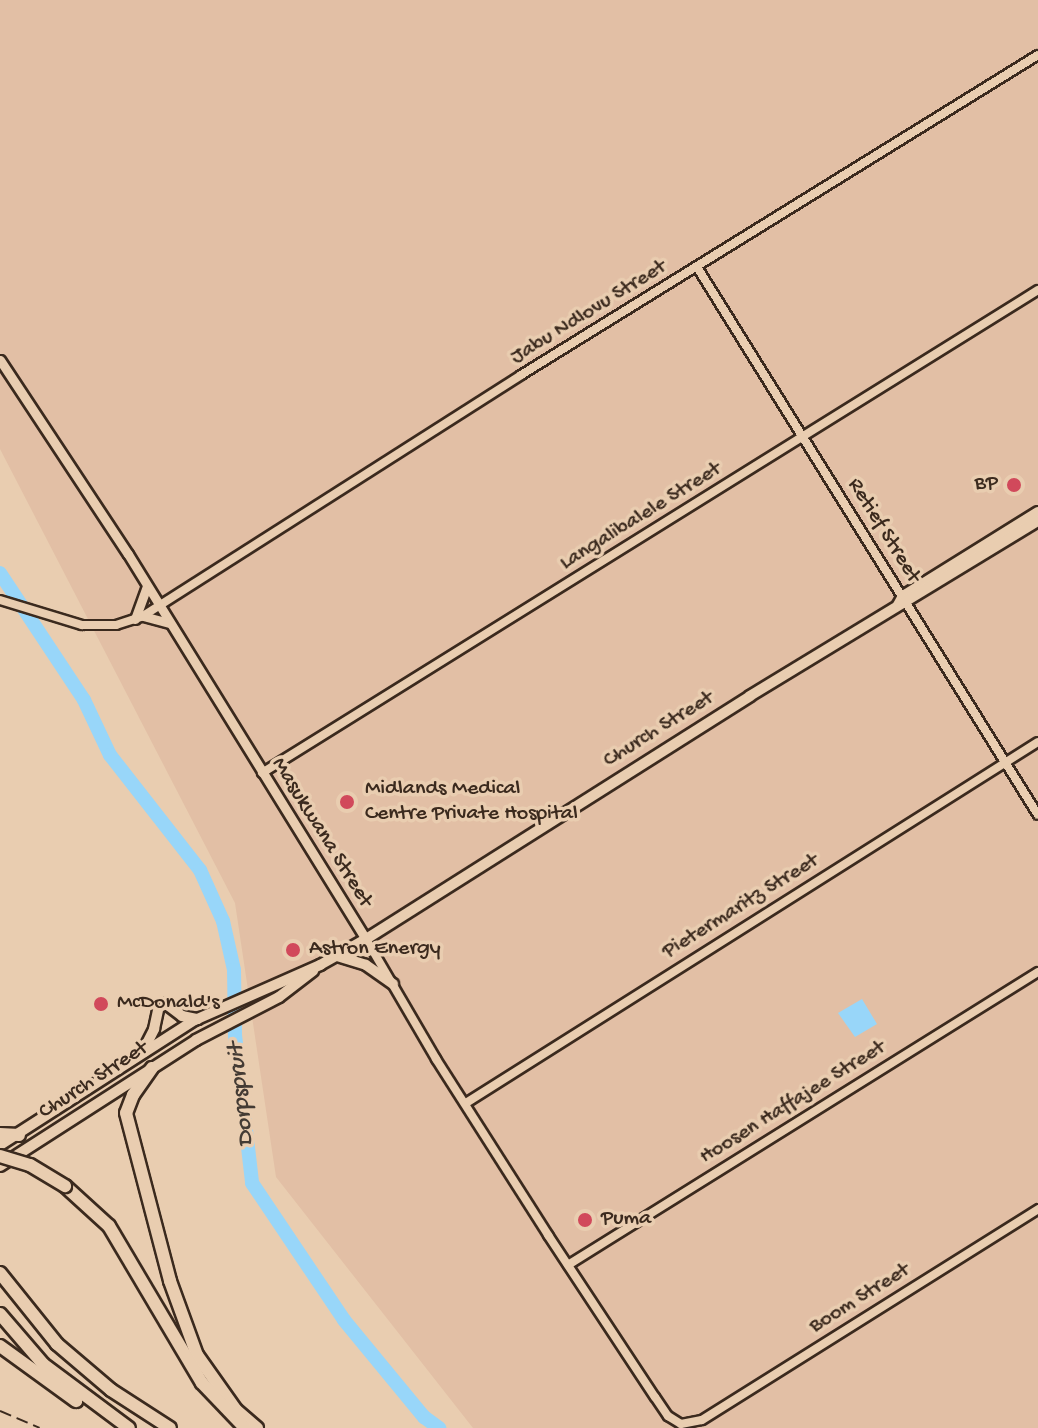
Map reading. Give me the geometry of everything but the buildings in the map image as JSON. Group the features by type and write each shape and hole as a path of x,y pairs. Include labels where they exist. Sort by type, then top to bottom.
{"highway":[{"path":"152,1068 133,1095 126,1113 170,1281 197,1355 220,1391 257,1428"},
{"path":"0,1134 19,1135"},
{"path":"7,1157 30,1165 65,1186 109,1226 202,1383 245,1428"},
{"path":"0,1273 57,1344 111,1390 170,1428"},
{"path":"0,1314 43,1364 129,1428"},
{"path":"0,1346 119,1428"}],"main road":[{"name":"Masukwana Street","path":"0,360 160,605 366,939"},
{"name":"Church Street","path":"0,1145 198,1019 320,965 366,939 903,601 1038,512"},
{"name":"Church Street","path":"903,601 1038,521"},
{"path":"147,586 139,618 170,623"},
{"path":"337,956 366,965 393,984"},
{"name":"Church Street","path":"0,1166 7,1157 214,1029 279,997 320,965"},
{"path":"141,1055 161,1007 198,1019"}],"street":[{"name":"Jabu Ndlovu Street","path":"139,618 1038,55"},
{"name":"Retief Street","path":"697,267 1038,815"},
{"name":"Langalibalele Street","path":"262,773 1038,290"},
{"path":"2,600 37,613 99,627 139,618"},
{"name":"Pietermaritz Street","path":"466,1103 1038,742"},
{"name":"Masukwana Street","path":"366,939 568,1265 668,1416 681,1424 702,1420"},
{"name":"Hoosen Haffajee Street","path":"568,1265 1038,972"},
{"name":"Boom Street","path":"702,1420 1038,1209"}],"shaded area":[{"path":"0,0 1038,0 1038,1428 473,1428 276,1177 235,903 0,449"}],"water":[{"path":"862,999 877,1024 855,1037 838,1013"}],"waterway":[{"name":"Dorpspruit","path":"0,573 84,700 110,755 200,870 223,921 234,970 235,1035 252,1183 344,1320 424,1417 439,1428"}],"railway":[{"path":"0,1411 40,1428"}],"place":[{"name":"BP","path":"1014,485"},
{"name":"Midlands Medical Centre Private Hospital","path":"347,802"},
{"name":"Astron Energy","path":"293,950"},
{"name":"McDonald's","path":"101,1004"},
{"name":"Puma","path":"585,1220"}]}
